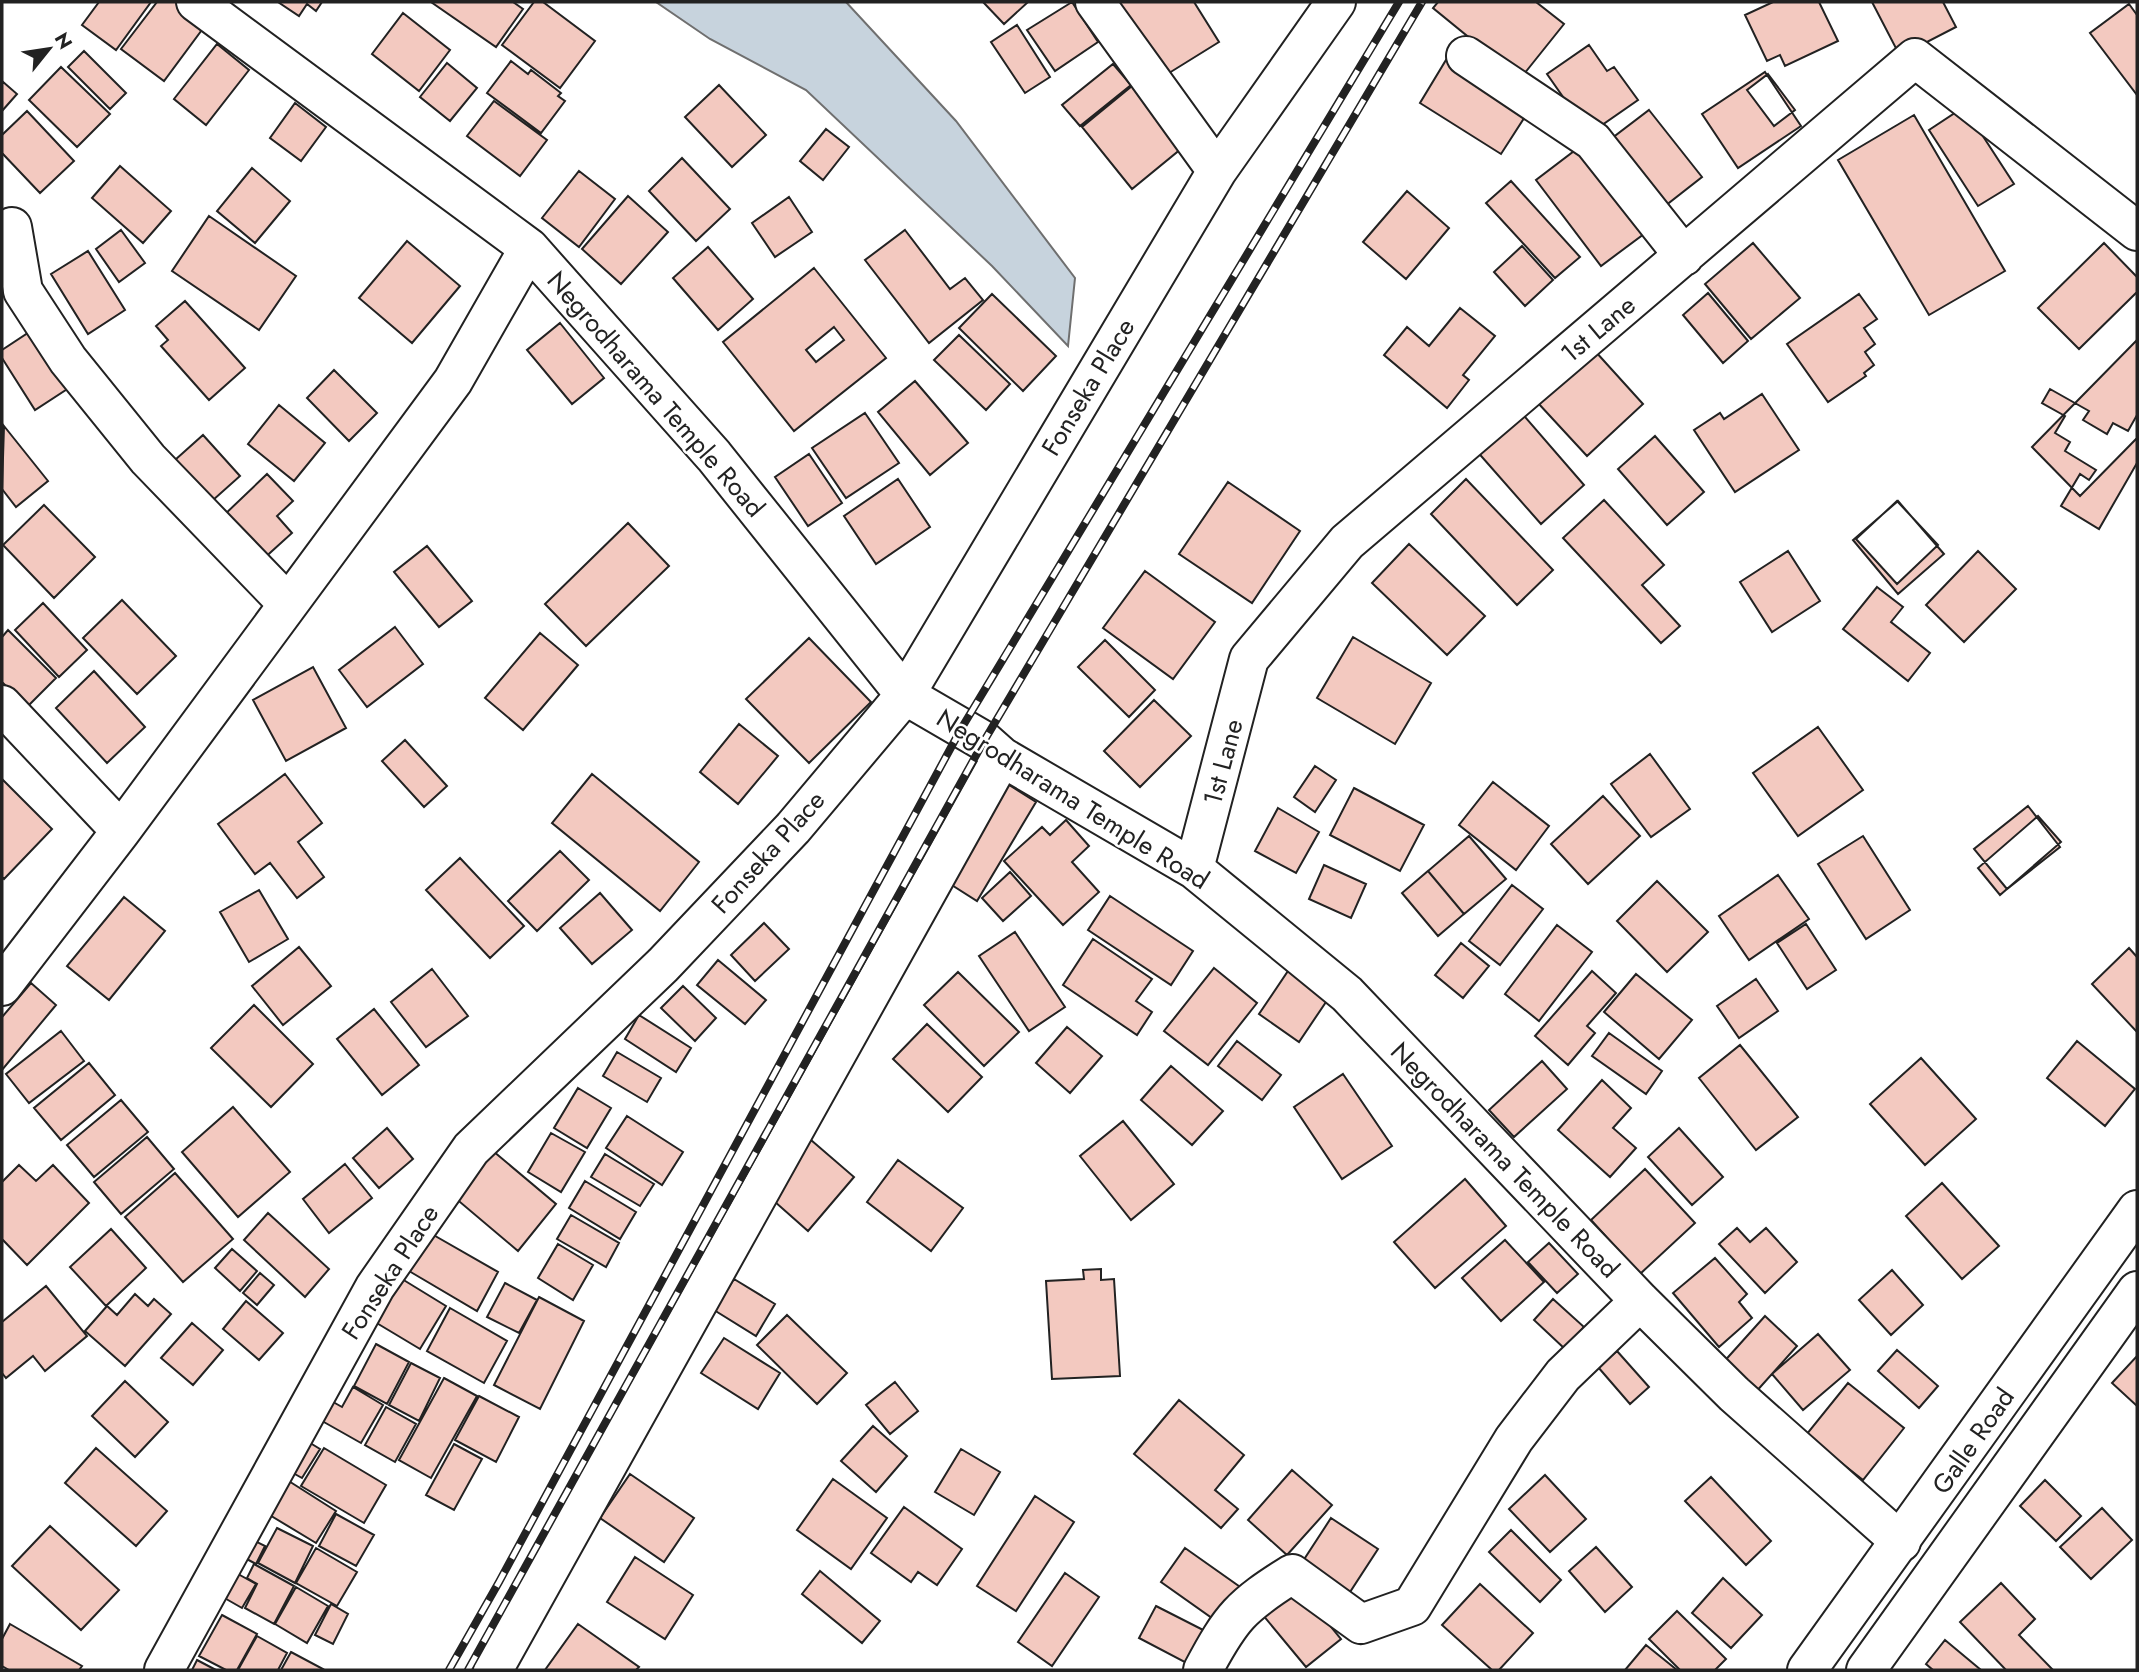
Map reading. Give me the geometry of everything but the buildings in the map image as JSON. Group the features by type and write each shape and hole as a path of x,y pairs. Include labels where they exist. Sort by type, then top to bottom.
{"main road":[{"name":"Negrodharama Temple Road","path":"196,2 529,248 714,456 905,695 984,741 1002,757 1194,869 1347,994 1640,1301 1734,1394 1902,1542"},
{"path":"1095,2 1217,171"},
{"name":"Fonseka Place","path":"164,1670 374,1287 471,1149 663,965 793,828 905,695 1217,171 1336,2"},
{"path":"1466,56 1594,141 1684,256"},
{"name":"1st Lane","path":"1194,869 1250,659 1347,542 1914,58 2137,231"},
{"path":"12,227 23,291 68,360 148,458 288,604"},
{"path":"2,986 121,831 453,381 529,248"},
{"path":"2,705 121,831"},
{"path":"493,1670 1002,757"},
{"name":"Galle Road","path":"1807,1670 1902,1542 2137,1210"},
{"name":"Galle Road","path":"1866,1670 2137,1291"},
{"path":"1203,1670 1226,1628 1250,1600 1292,1574 1361,1624 1412,1606 1514,1439 1563,1375 1640,1301"}],"shaded area":[{"path":"656,2 846,2 956,121 1075,278 1068,346 992,266 806,90 710,39"}],"railway":[{"path":"449,1670 961,729 1399,2"},
{"path":"468,1670 984,741 1422,2"}]}
